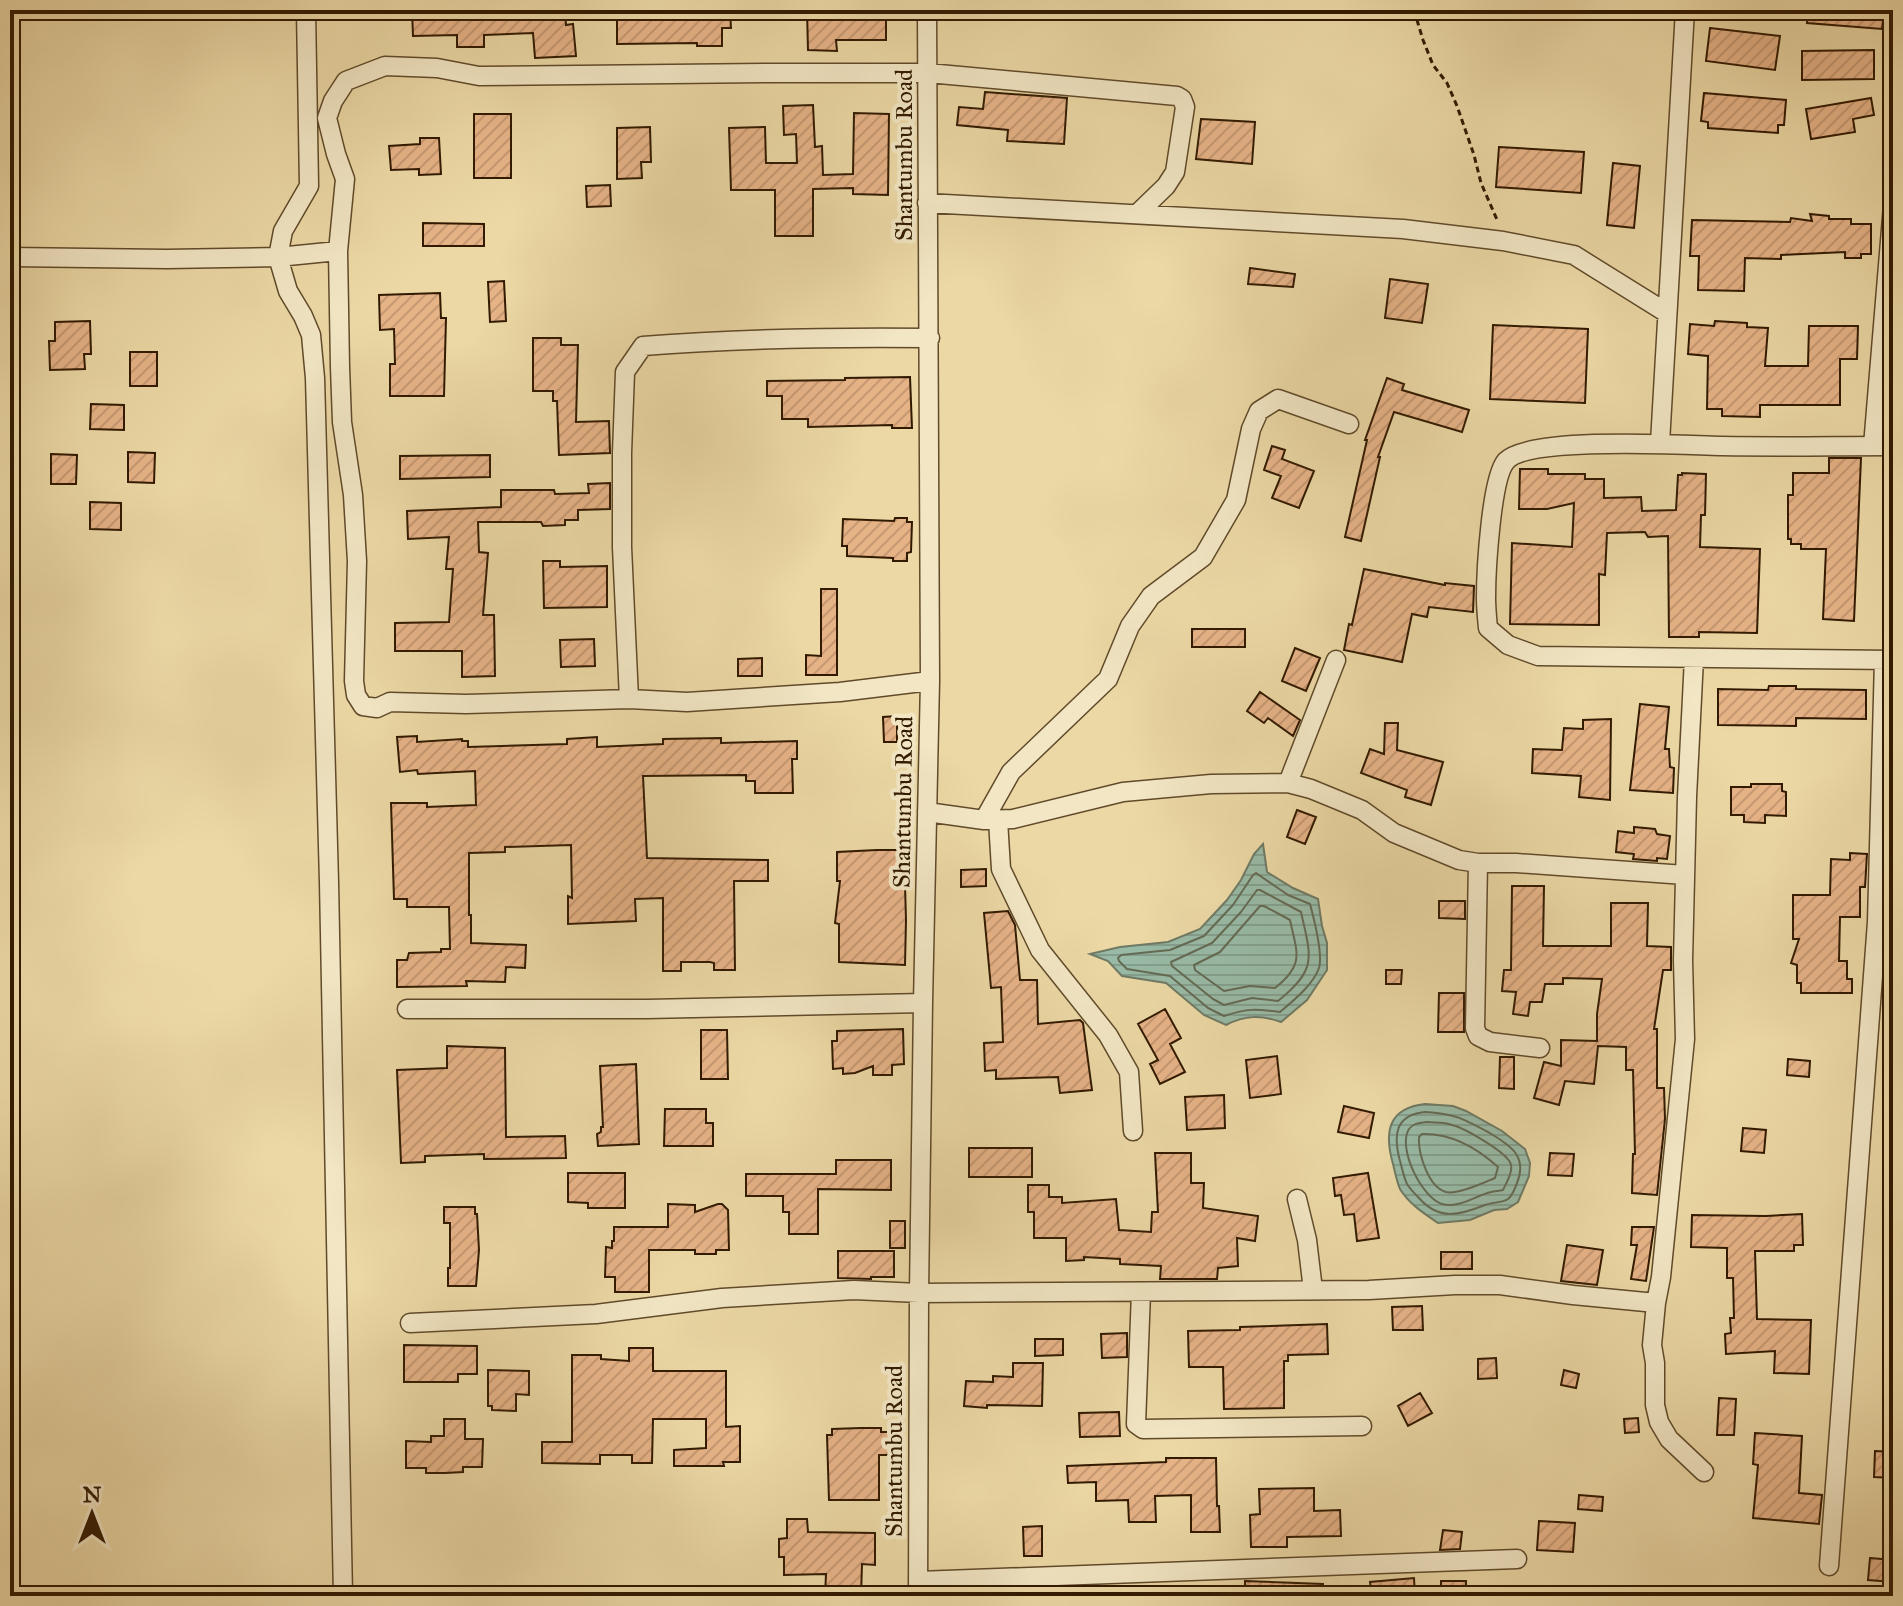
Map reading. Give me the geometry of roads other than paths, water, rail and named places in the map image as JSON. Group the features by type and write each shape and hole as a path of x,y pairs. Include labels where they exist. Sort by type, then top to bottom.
{"street":[{"path":"306,10 309,186 283,231 278,257 288,291 311,335 315,378 343,1596"},
{"name":"Shantumbu Road","path":"918,1588 919,1293 930,681 927,10"},
{"path":"1660,443 1685,10"},
{"path":"930,681 840,692 687,702 629,699 466,704 390,702 377,708 363,706 356,695 354,681 357,561 353,495 342,422 338,251 345,179 327,118 333,101 346,81 385,66 437,68 479,76 928,73 1177,96 1185,107 1175,172 1166,186 1137,214"},
{"path":"927,203 1403,229 1503,241 1574,255 1667,313"},
{"path":"1873,446 1893,205"},
{"path":"10,257 278,257 338,251"},
{"path":"629,699 622,547 625,372 643,346 829,337 930,338"},
{"path":"1133,1131 1129,1072 1108,1035 1040,950 1001,869 991,820 1011,772 1108,679 1130,626 1151,596 1203,557 1236,500 1251,429 1259,411 1278,399 1349,424"},
{"path":"1829,1566 1877,922 1889,660 1538,656 1508,645 1488,628 1486,598 1495,495 1500,471 1507,459 1515,454 1574,445 1660,443 1893,446"},
{"path":"1694,658 1685,875 1685,1039 1652,1345 1655,1405 1659,1422 1669,1439 1704,1472"},
{"path":"1288,783 1336,660"},
{"path":"927,812 991,820 1013,819 1123,792 1211,784 1288,783 1362,810 1394,833 1459,860 1685,875"},
{"path":"1478,863 1475,1028 1478,1036 1490,1042 1540,1048"},
{"path":"407,1009 647,1009 923,1003"},
{"path":"1297,1199 1307,1240 1313,1290"},
{"path":"410,1323 596,1314 722,1298 854,1290 919,1293 1141,1292 1369,1290 1500,1285 1656,1303"},
{"path":"1141,1292 1136,1424 1143,1429 1362,1426"},
{"path":"918,1588 1517,1559"}],"water":[{"path":"1263,844 1267,872 1318,899 1327,943 1327,970 1307,1000 1281,1022 1253,1017 1226,1025 1204,1015 1166,983 1122,976 1108,961 1090,954 1168,942 1200,929 1227,900"},
{"path":"1413,1106 1453,1106 1466,1111 1502,1131 1525,1149 1530,1163 1529,1176 1518,1202 1507,1209 1494,1210 1470,1220 1438,1223 1408,1199 1397,1180 1389,1132 1396,1116"}]}
